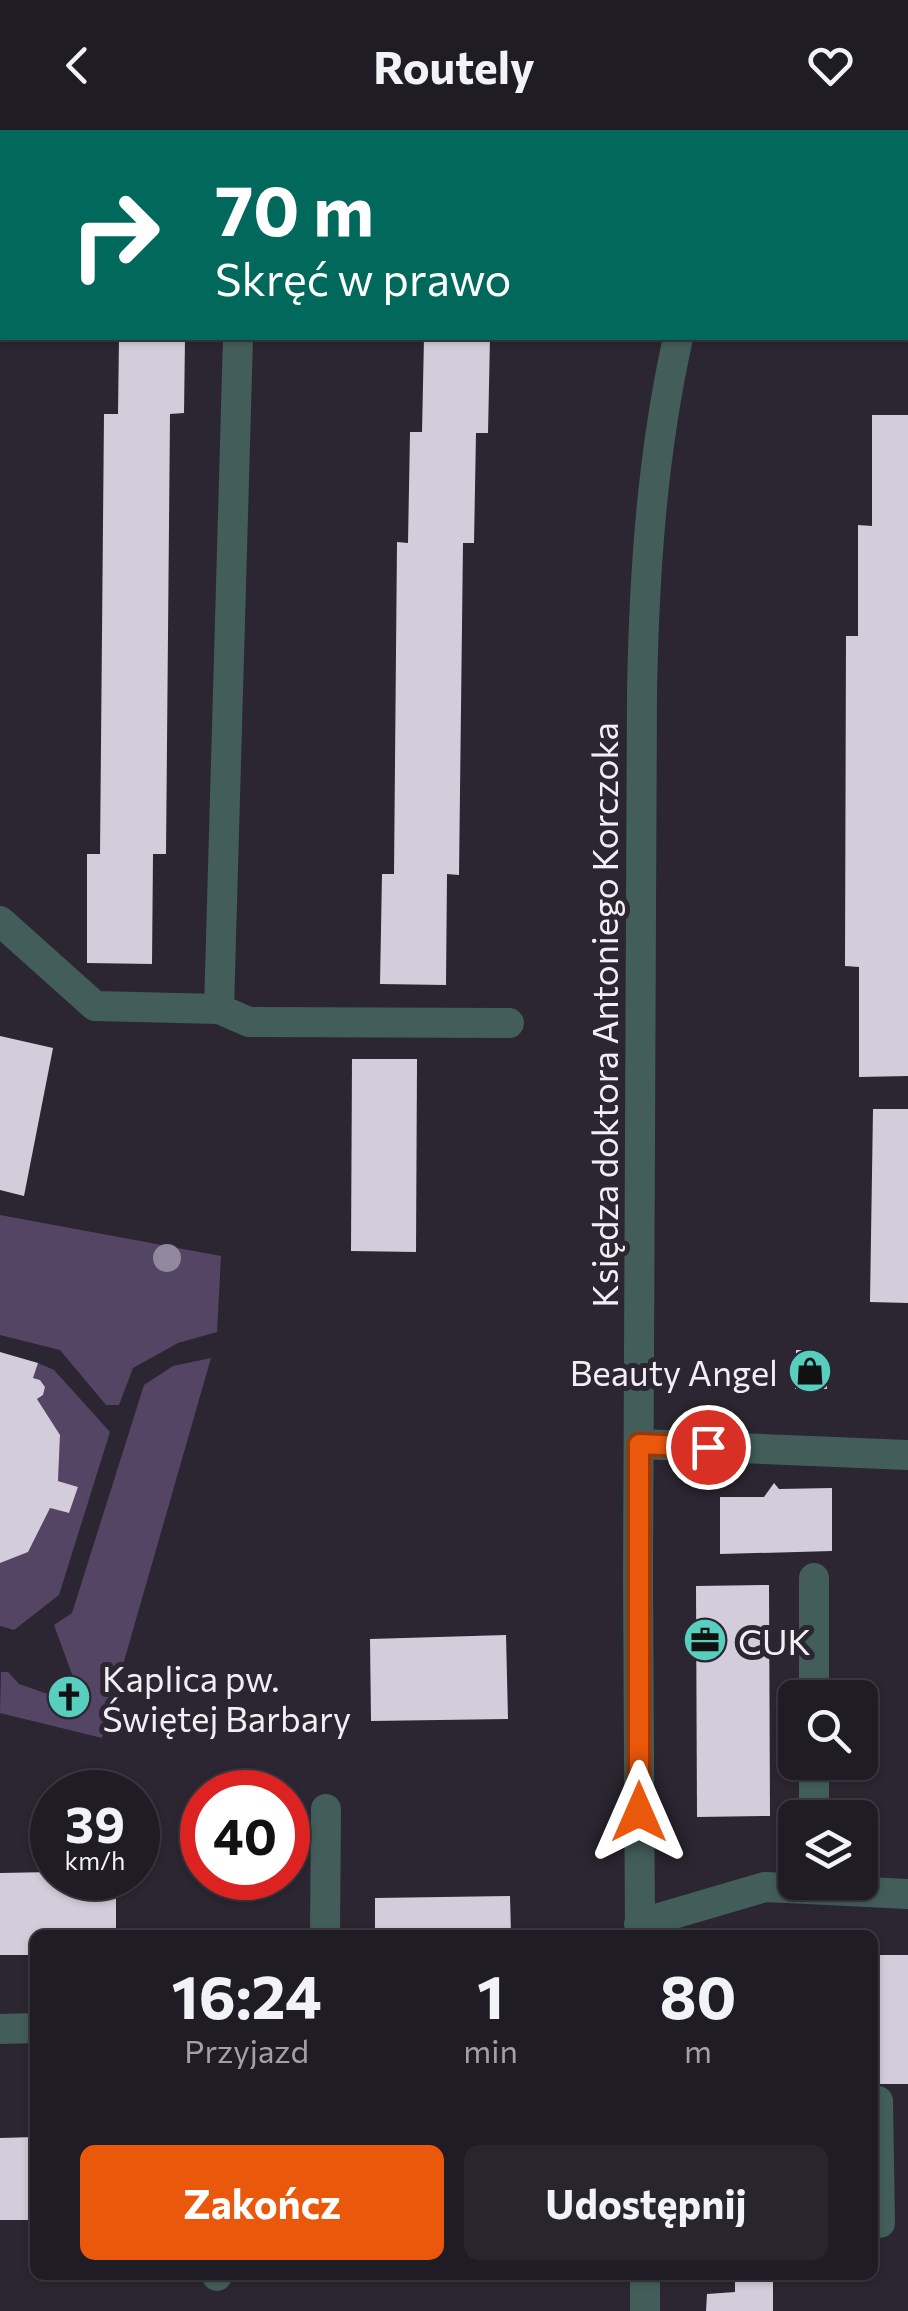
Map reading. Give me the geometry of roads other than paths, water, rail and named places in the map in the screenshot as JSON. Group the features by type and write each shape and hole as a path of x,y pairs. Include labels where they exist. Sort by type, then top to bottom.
{"street":[{"path":"219,1009 238,340"},
{"name":"Księdza doktora Antoniego Korczoka","path":"640,1930 643,640 659,441 678,340"},
{"path":"0,921 95,1006 219,1009 250,1022 509,1023"},
{"path":"639,1444 908,1456"},
{"path":"814,1578 814,1680"},
{"path":"326,1810 326,1930"},
{"path":"640,1930 765,1887 778,1887"},
{"path":"878,1891 908,1894"},
{"path":"0,2029 30,2028"},
{"path":"878,2102 878,2223"},
{"path":"645,2280 645,2311"}],"place":[{"name":"Beauty Angel","path":"810,1371"},
{"name":"CUK","path":"705,1640"},
{"name":"Kaplica pw. Świętej Barbary","path":"69,1697"}]}
